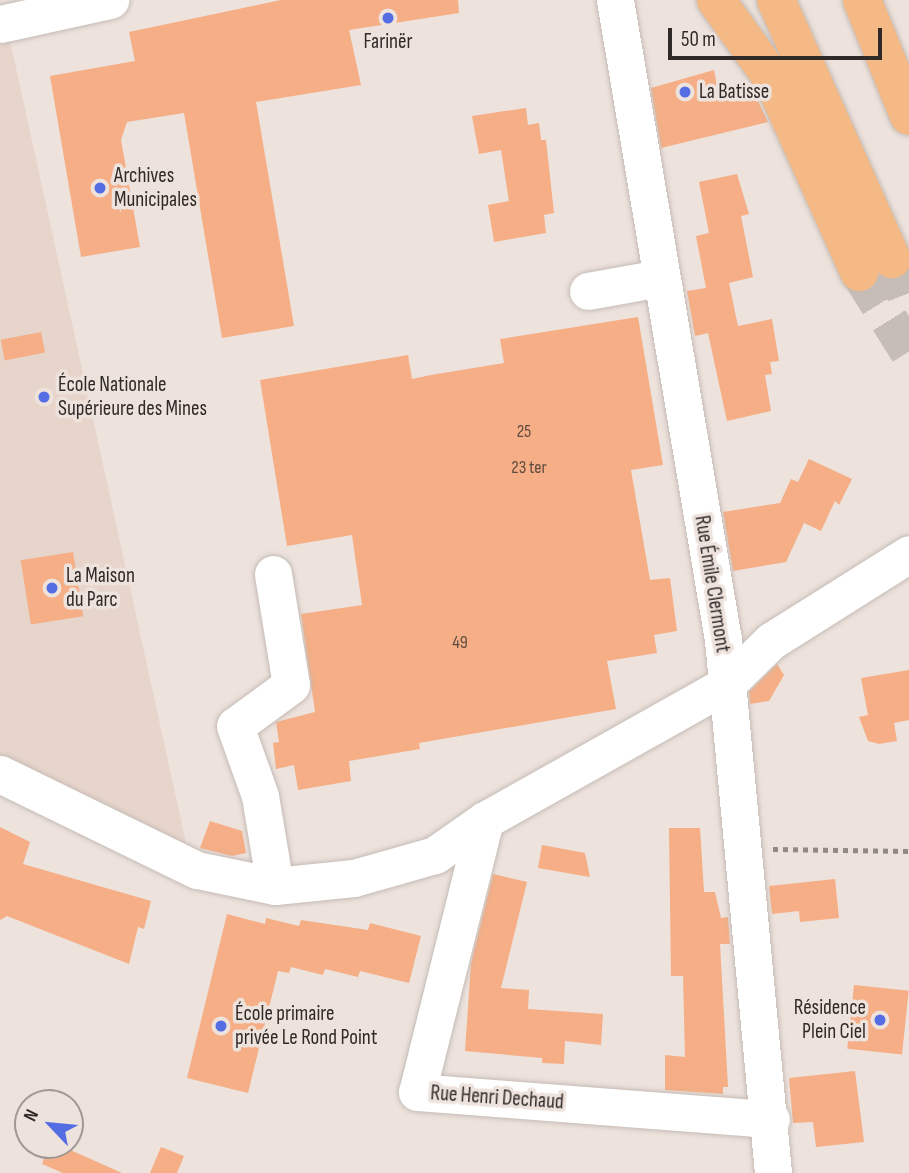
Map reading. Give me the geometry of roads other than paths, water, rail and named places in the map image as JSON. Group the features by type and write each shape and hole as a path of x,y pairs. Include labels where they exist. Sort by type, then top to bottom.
{"highway":[{"path":"716,0 772,78 875,265 822,101 776,0"},
{"path":"862,0 909,116"}],"street":[{"path":"0,24 110,0"},
{"name":"Rue Émile Clermont","path":"615,0 723,640 771,1119 773,1173"},
{"path":"588,291 660,278"},
{"path":"0,774 197,870 275,886 354,878 435,855 485,820 726,685 771,641 909,554"},
{"path":"272,574 291,685 235,726 260,796 275,886"},
{"name":"Rue Henri Dechaud","path":"485,820 417,1092 771,1119"}],"tunnel":[{"path":"892,259 909,303"},
{"path":"859,272 909,352"}],"place":[{"name":"Farinër","path":"388,18"},
{"name":"La Batisse","path":"685,92"},
{"name":"Archives Municipales","path":"100,188"},
{"name":"École Nationale Supérieure des Mines","path":"44,397"},
{"name":"La Maison du Parc","path":"52,588"},
{"name":"Résidence Plein Ciel","path":"880,1020"},
{"name":"École primaire privée Le Rond Point","path":"221,1026"}]}
